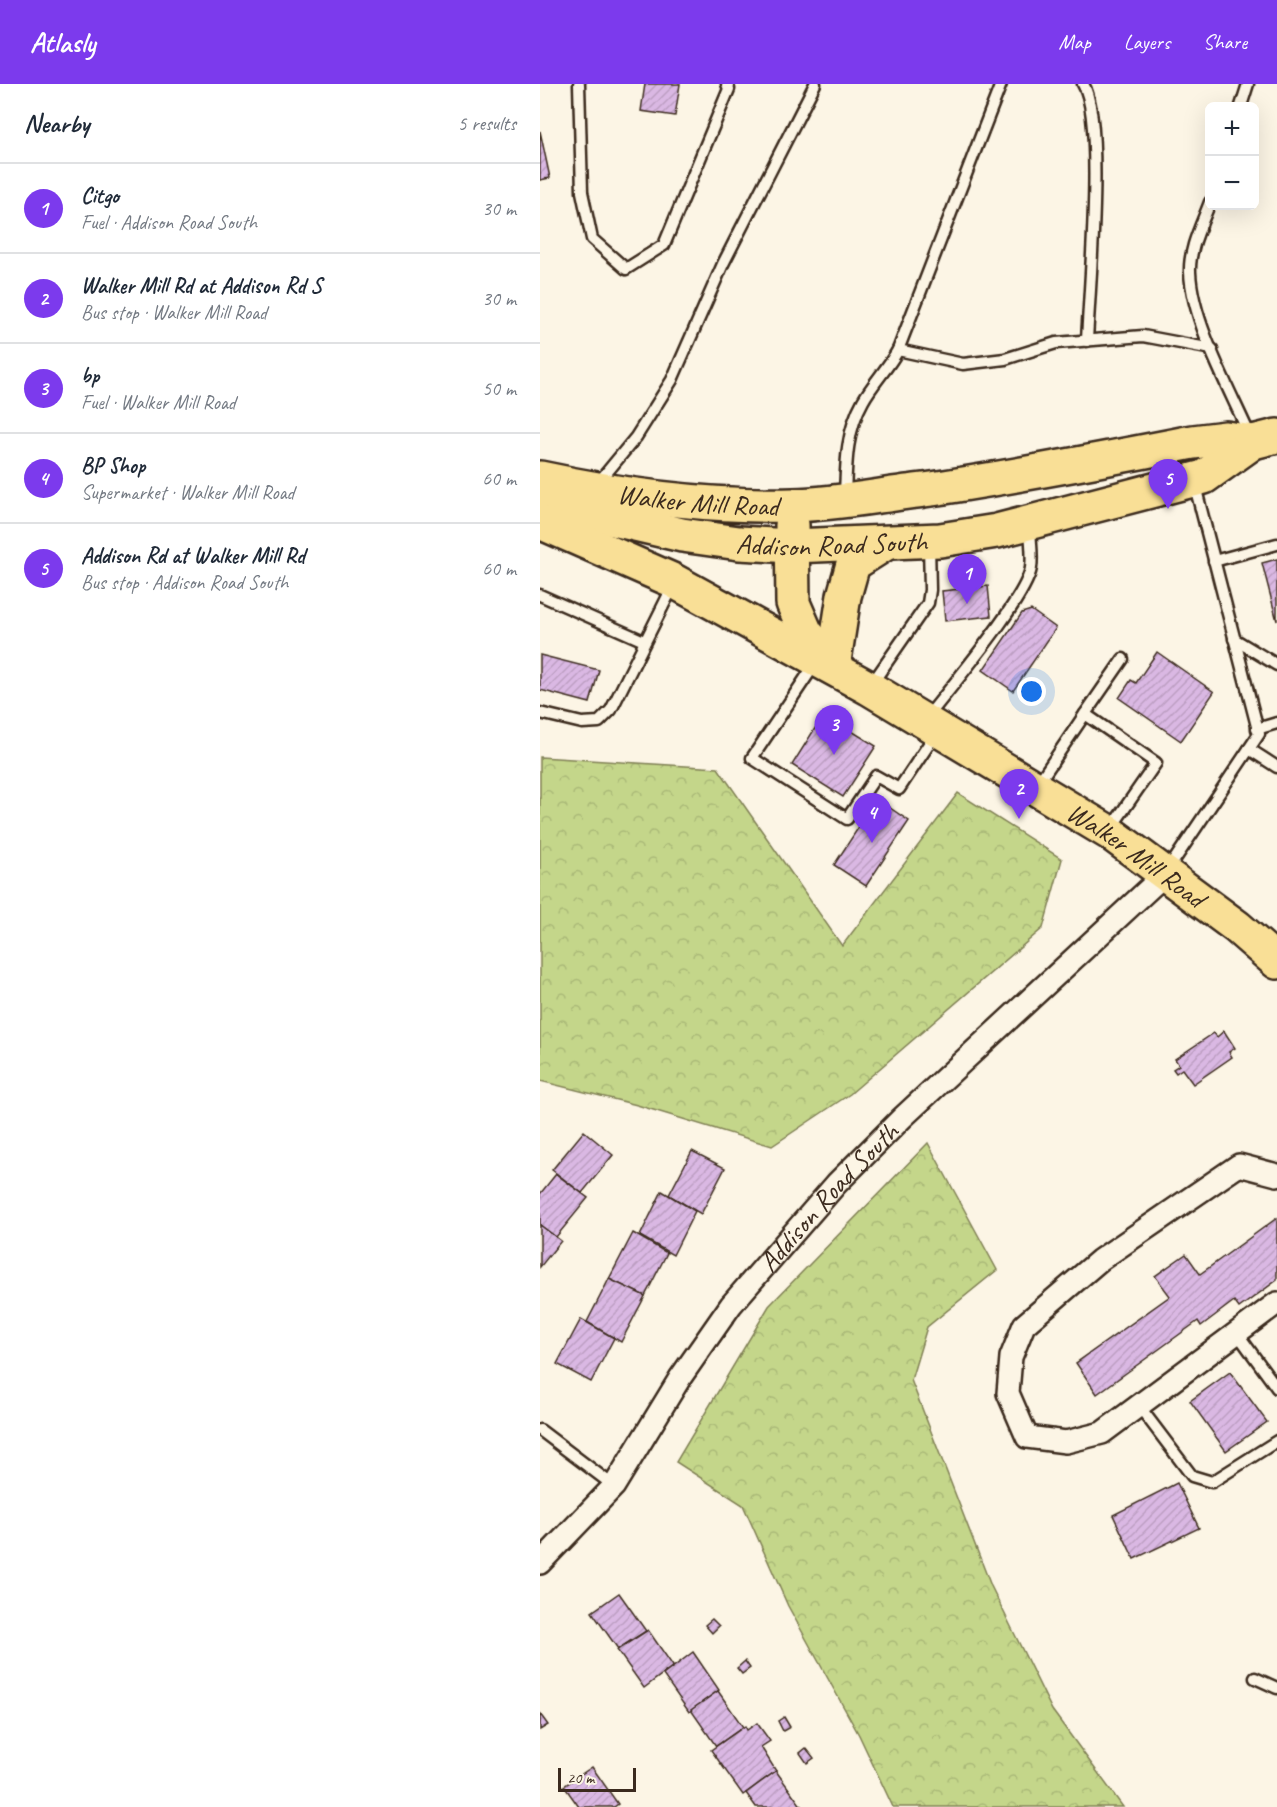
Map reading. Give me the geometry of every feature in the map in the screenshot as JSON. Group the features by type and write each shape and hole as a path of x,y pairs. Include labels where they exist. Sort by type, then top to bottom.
{"main road":[{"name":"Addison Road South","path":"792,505 845,502 1058,468 1193,442 1226,438 1265,439"},
{"name":"Addison Road South","path":"540,502 682,535 739,543 792,546 929,541 997,531 1204,477 1265,439"},
{"name":"Walker Mill Road","path":"540,478 593,490 685,502 792,505 793,603 806,633 826,663"},
{"name":"Walker Mill Road","path":"540,522 675,582 826,663 931,725 1108,831 1237,927 1277,962"},
{"path":"826,663 853,564 886,543"}],"street":[{"name":"Addison Road South","path":"540,1563 614,1486 681,1378 731,1305 837,1183 902,1118 1165,874"},
{"path":"1277,1175 1239,1166 1100,1260 1024,1325 1011,1358 1008,1393 1027,1437 1066,1442 1102,1432 1277,1303"}],"lane":[{"path":"579,84 582,192 592,239 626,269 664,245 729,89 727,84"},
{"path":"593,490 636,437 672,380 723,264 815,84"},
{"path":"845,502 847,451 852,428 864,400 890,366 898,350 1000,84"},
{"path":"1083,84 1092,111 1094,165 1088,341"},
{"path":"1242,102 1248,84"},
{"path":"1206,210 1193,249 1190,271 1193,294 1212,349 1265,439"},
{"path":"898,350 963,364 1005,358 1056,343 1143,336 1212,349"},
{"path":"1165,874 1259,734 1193,480"},
{"path":"826,663 753,758 847,819 876,776 899,789 931,725 1026,583 1031,567 1030,522"},
{"path":"869,688 928,603 929,541"},
{"path":"1214,561 1277,544"},
{"path":"540,713 582,723 599,722 611,710 675,582"},
{"path":"540,595 644,641"},
{"path":"1234,639 1277,664"},
{"path":"1035,788 1123,659"},
{"path":"1085,714 1155,762 1108,831"},
{"path":"1257,729 1277,723"},
{"path":"1249,749 1277,767"},
{"path":"1237,1333 1277,1389"},
{"path":"1139,1406 1192,1476 1204,1481 1212,1482 1277,1441"},
{"path":"540,1430 614,1486"},
{"path":"1256,1678 1277,1688"}],"green space":[{"path":"540,757 718,768 842,946 958,793 1062,859 1043,928 850,1094 772,1146 637,1105 540,1081"},
{"path":"928,1143 997,1270 927,1327 911,1380 991,1586 1052,1710 1123,1807 893,1807 859,1735 788,1606 743,1505 676,1462 769,1306"}],"building":[{"path":"645,84 680,84 675,116 641,111"},
{"path":"540,131 550,178 540,180"},
{"path":"1277,559 1277,621 1262,563"},
{"path":"988,586 991,616 945,621 942,591"},
{"path":"1031,610 1056,628 1013,691 983,670 1022,613"},
{"path":"1157,652 1214,692 1181,741 1119,698 1131,680 1136,683"},
{"path":"540,655 599,670 590,703 540,690"},
{"path":"824,714 876,746 843,797 792,765"},
{"path":"877,799 909,821 866,886 834,865"},
{"path":"1224,1031 1235,1048 1229,1052 1232,1057 1193,1084 1182,1069 1176,1073 1173,1069 1179,1065 1175,1059 1214,1033 1217,1037"},
{"path":"584,1131 613,1155 582,1193 552,1170"},
{"path":"692,1151 725,1168 701,1214 669,1195"},
{"path":"556,1174 588,1198 556,1237 540,1225 540,1194"},
{"path":"662,1191 695,1211 673,1255 640,1236"},
{"path":"1277,1218 1277,1280 1239,1308 1234,1301 1201,1326 1198,1321 1097,1394 1076,1363 1170,1296 1155,1276 1186,1254 1200,1274"},
{"path":"540,1225 561,1241 540,1267"},
{"path":"633,1233 667,1253 645,1296 609,1279"},
{"path":"609,1279 645,1296 621,1342 587,1322"},
{"path":"581,1319 614,1338 591,1382 557,1364"},
{"path":"1230,1372 1267,1422 1226,1451 1190,1401"},
{"path":"1177,1483 1199,1528 1134,1559 1113,1515"},
{"path":"619,1593 646,1631 618,1649 592,1612"},
{"path":"712,1619 719,1626 712,1633 705,1625"},
{"path":"648,1630 673,1666 644,1688 617,1650"},
{"path":"693,1652 719,1690 689,1712 663,1675"},
{"path":"745,1661 750,1668 742,1674 737,1668"},
{"path":"718,1691 743,1727 716,1746 691,1710"},
{"path":"540,1714 548,1725 540,1730"},
{"path":"784,1717 790,1727 783,1731 778,1721"},
{"path":"757,1723 770,1741 761,1747 776,1771 743,1795 711,1750 745,1726 747,1730"},
{"path":"806,1748 814,1758 807,1763 800,1753"},
{"path":"592,1767 618,1804 614,1807 579,1807 564,1786"},
{"path":"776,1771 802,1807 756,1807 746,1793"}],"place":[{"name":"Addison Rd at Walker Mill Rd","path":"1168,509"},
{"name":"Citgo","path":"967,604"},
{"name":"bp","path":"834,755"},
{"name":"Walker Mill Rd at Addison Rd S","path":"1019,819"},
{"name":"BP Shop","path":"872,843"}]}
